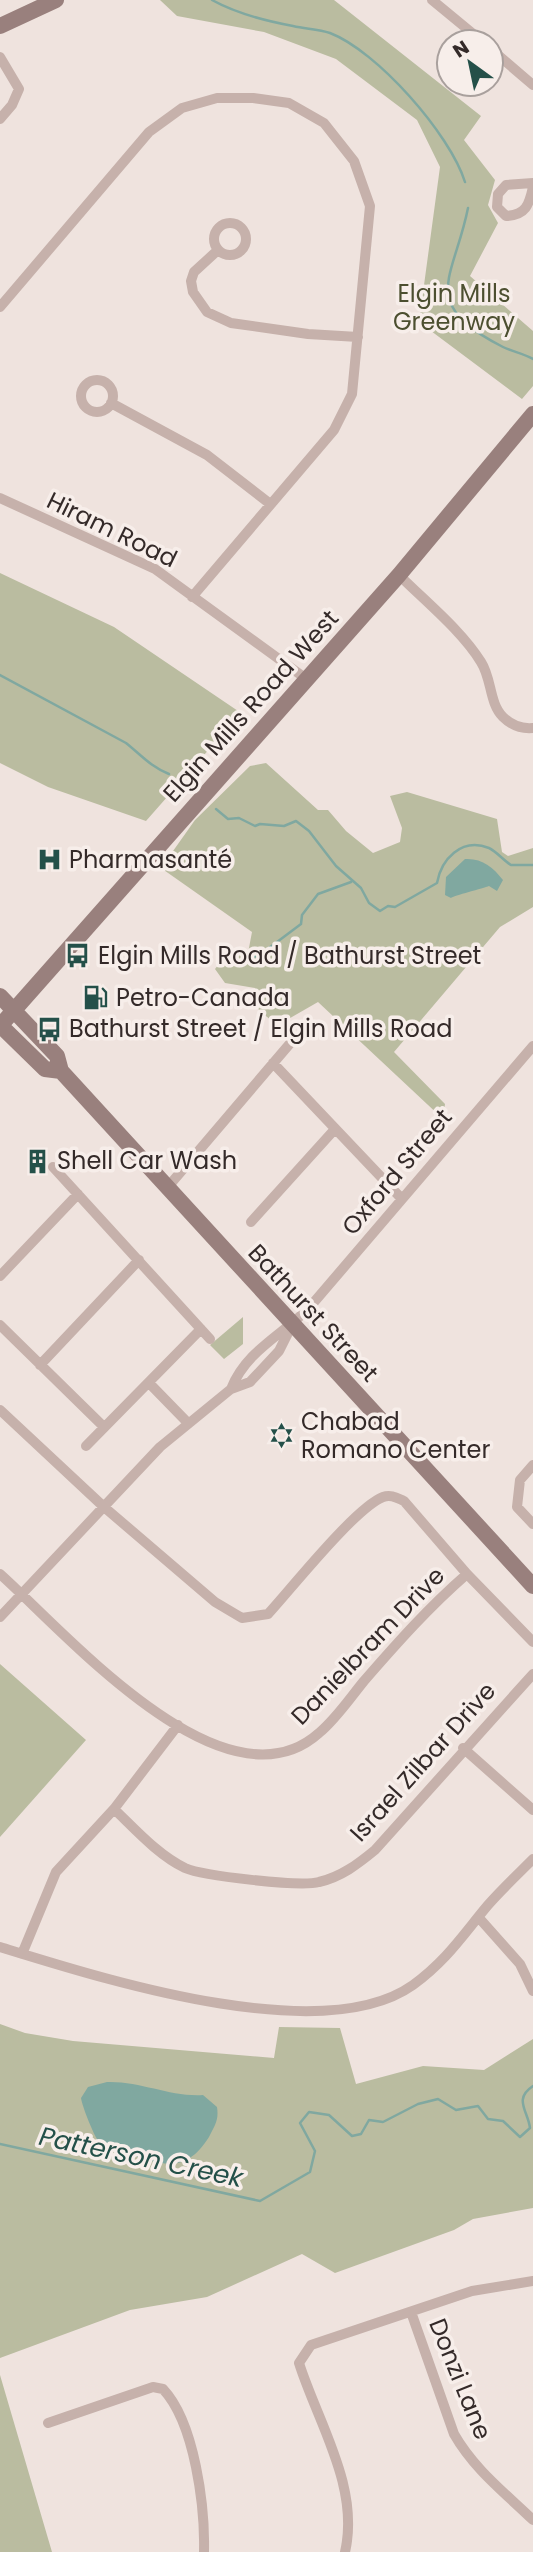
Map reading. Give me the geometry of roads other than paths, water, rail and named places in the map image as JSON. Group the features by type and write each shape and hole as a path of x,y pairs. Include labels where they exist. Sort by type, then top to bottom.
{"main road":[{"path":"0,26 56,0"},
{"name":"Elgin Mills Road West","path":"0,1025 305,677 399,575 533,414"},
{"name":"Bathurst Street","path":"0,996 57,1056 61,1071 533,1586"},
{"name":"Bathurst Street","path":"0,1025 45,1069 61,1071"}],"street":[{"path":"432,0 466,28"},
{"path":"0,57 19,89 12,105 0,119"},
{"path":"505,61 533,85"},
{"path":"0,307 149,132 182,108 217,98 253,98 289,103 324,123 354,161 370,206 352,394 334,430 269,503 192,597"},
{"path":"218,250 194,272 191,281 193,292 207,312 231,323 308,334 358,337"},
{"path":"111,403 207,455 269,503"},
{"name":"Hiram Road","path":"0,498 155,569 305,677"},
{"path":"399,575 474,652 488,674 494,700 505,719 515,725 533,728"},
{"path":"167,1188 293,1040"},
{"name":"Oxford Street","path":"0,1618 187,1422 231,1389 250,1382 279,1351 292,1325 533,1046"},
{"path":"273,1063 401,1198"},
{"path":"251,1222 335,1129"},
{"path":"53,1167 210,1339"},
{"path":"0,1276 78,1194"},
{"path":"40,1365 139,1260"},
{"path":"0,1325 104,1427"},
{"path":"86,1447 201,1329"},
{"path":"149,1382 187,1422"},
{"path":"0,1410 104,1507 215,1602 242,1618 268,1614 358,1515 384,1497 394,1496 404,1501 467,1574 533,1642"},
{"path":"533,1465 520,1480 517,1507 533,1524"},
{"name":"Danielbram Drive","path":"0,1574 132,1695 178,1725 233,1751 255,1756 284,1753 319,1734 425,1611 467,1574"},
{"name":"Israel Zilbar Drive","path":"114,1809 153,1846 186,1868 215,1875 318,1883 347,1872 375,1850 533,1674"},
{"path":"22,1954 55,1872 114,1809 178,1725"},
{"path":"464,1748 533,1810"},
{"path":"0,1947 111,1981 191,1998 284,2009 346,2010 411,1987 453,1951 480,1919 487,1906 533,1859"},
{"path":"480,1919 520,1964 533,1991"},
{"path":"345,2552 349,2535 349,2505 299,2362 311,2345 472,2291 533,2281"},
{"name":"Donzi Lane","path":"411,2312 454,2434 464,2452 483,2474 533,2520"},
{"path":"48,2423 153,2387 163,2389 185,2422 192,2446 204,2552"}],"water":[{"path":"465,859 487,864 495,871 503,880 497,891 489,886 451,898 445,895 446,877"},
{"path":"107,2082 132,2084 179,2094 203,2095 217,2107 216,2122 201,2148 184,2161 174,2164 154,2162 110,2148 98,2140 81,2098 88,2087"}],"waterway":[{"path":"212,0 252,16 330,33 369,57 410,96 428,119 457,163 465,182"},
{"path":"468,208 450,272 450,302 459,317 476,331 503,347 533,359"},
{"path":"0,675 126,743 151,764 169,774"},
{"path":"216,809 228,819 239,818 255,826 284,826 296,821 309,831 336,866 361,888 369,903 380,911 388,906 395,907 437,883 443,866 461,848 479,845 494,851 511,865 533,865"},
{"path":"236,964 261,954 301,924 302,915 318,894 351,882"},
{"name":"Patterson Creek","path":"0,2144 260,2201 310,2172 315,2151 300,2123 309,2112 329,2115 352,2136 361,2134 369,2120 383,2122 418,2104 438,2099 456,2110 478,2106 488,2119 503,2121 520,2137 530,2128 523,2101 527,2091 533,2086"}],"place":[{"name":"Pharmasanté","path":"49,860"},
{"name":"Elgin Mills Road / Bathurst Street","path":"78,956"},
{"name":"Petro-Canada","path":"96,998"},
{"name":"Bathurst Street / Elgin Mills Road","path":"49,1029"},
{"name":"Shell Car Wash","path":"37,1161"},
{"name":"Chabad Romano Center","path":"281,1436"}],"park label":[{"name":"Elgin Mills Greenway","path":"454,308"}]}
